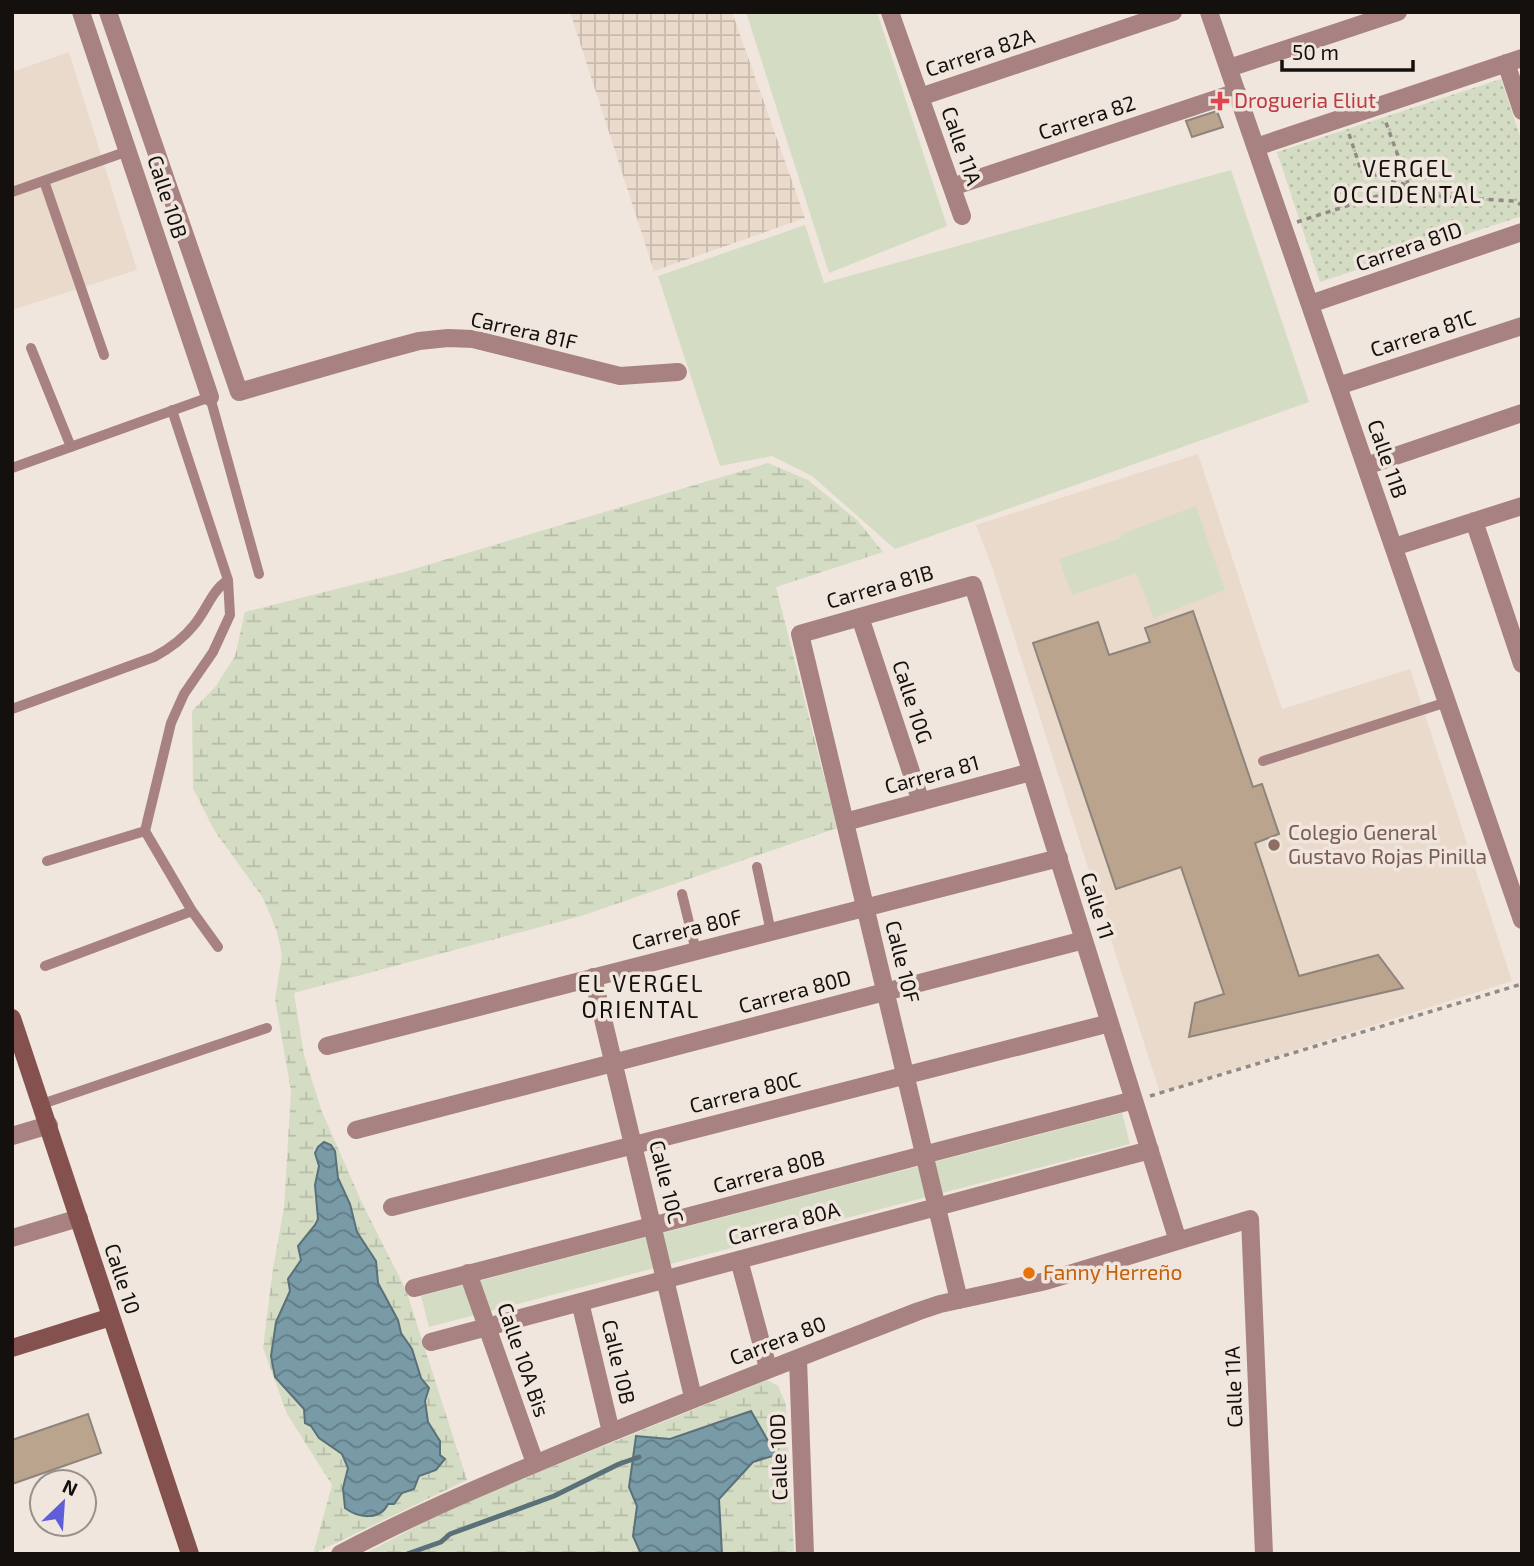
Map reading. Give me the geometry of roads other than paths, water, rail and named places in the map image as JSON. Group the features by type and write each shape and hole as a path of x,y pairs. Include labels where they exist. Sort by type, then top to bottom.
{"street":[{"name":"Calle 10B","path":"81,12 210,397"},
{"name":"Calle 10B","path":"108,12 239,392"},
{"name":"Calle 11A","path":"890,12 962,216"},
{"name":"Carrera 82A","path":"920,97 1173,12"},
{"name":"Calle 11B","path":"1209,12 1522,920"},
{"path":"1229,68 1398,12"},
{"path":"1256,147 1514,61 1522,111"},
{"name":"Carrera 82","path":"952,187 1237,92"},
{"name":"Carrera 81D","path":"1310,304 1522,232"},
{"name":"Carrera 81C","path":"1338,386 1522,326"},
{"name":"Carrera 81F","path":"239,392 419,341 448,338 483,342 620,376 678,372"},
{"path":"1366,466 1522,412"},
{"path":"1394,547 1522,506"},
{"path":"1474,521 1522,664"},
{"name":"Carrera 81B","path":"800,634 973,585"},
{"name":"Calle 11","path":"973,585 1178,1241"},
{"name":"Calle 10G","path":"860,617 921,802"},
{"name":"Calle 10F","path":"800,634 959,1300"},
{"name":"Carrera 81","path":"845,822 1031,772"},
{"name":"Carrera 80F","path":"327,1046 1059,858"},
{"name":"Carrera 80D","path":"356,1130 1084,940"},
{"name":"Calle 10C","path":"593,977 694,1397"},
{"name":"Calle 10","path":"12,1018 16,1041 42,1104 190,1554"},
{"name":"Carrera 80C","path":"392,1207 1110,1023"},
{"name":"Carrera 80B","path":"414,1287 1134,1100"},
{"path":"12,1136 49,1125"},
{"name":"Carrera 80A","path":"431,1342 1150,1150"},
{"path":"12,1238 79,1219"},
{"name":"Calle 11A","path":"1250,1219 1264,1554"},
{"name":"Carrera 80","path":"340,1554 444,1502 535,1462 694,1397 919,1311 1046,1281 1250,1219"},
{"path":"739,1260 768,1368"},
{"name":"Calle 10A Bis","path":"468,1273 535,1462"},
{"name":"Calle 10B","path":"580,1302 611,1432"},
{"path":"12,1348 111,1317"},
{"name":"Calle 10D","path":"798,1359 805,1554"}],"lane":[{"path":"12,192 128,151"},
{"path":"44,181 104,355"},
{"path":"31,348 71,447"},
{"path":"12,468 210,397 259,574"},
{"path":"172,410 228,580 230,615 213,652 184,694 171,723 145,831 192,911 218,947"},
{"path":"12,709 154,657 173,647 195,624 218,587 228,580"},
{"path":"1263,761 1447,702"},
{"path":"47,861 145,831"},
{"path":"757,867 771,932"},
{"path":"682,894 696,951"},
{"path":"45,966 192,911"},
{"path":"42,1104 267,1028"}],"water":[{"path":"324,1142 331,1145 335,1151 338,1178 350,1204 357,1232 376,1261 378,1283 398,1320 401,1333 412,1349 421,1378 429,1388 425,1401 428,1422 440,1441 440,1455 445,1459 436,1470 419,1476 414,1489 402,1493 394,1504 388,1504 380,1513 368,1516 345,1508 343,1488 348,1468 342,1454 319,1438 311,1426 305,1423 304,1409 275,1377 271,1356 276,1322 290,1291 288,1279 301,1260 298,1246 318,1219 315,1185 319,1166 315,1153"},
{"path":"751,1411 776,1455 753,1462 719,1499 722,1554 641,1554 633,1536 637,1506 629,1487 636,1436 670,1439"}],"waterway":[{"path":"407,1554 441,1542 450,1534 554,1496 639,1457"}],"place":[{"name":"Drogueria Eliut","path":"1220,101"},
{"name":"Colegio General Gustavo Rojas Pinilla","path":"1274,845"},
{"name":"Fanny Herreño","path":"1029,1273"}],"district":[{"name":"VERGEL OCCIDENTAL","path":"1408,182"},
{"name":"EL VERGEL ORIENTAL","path":"641,997"}]}
